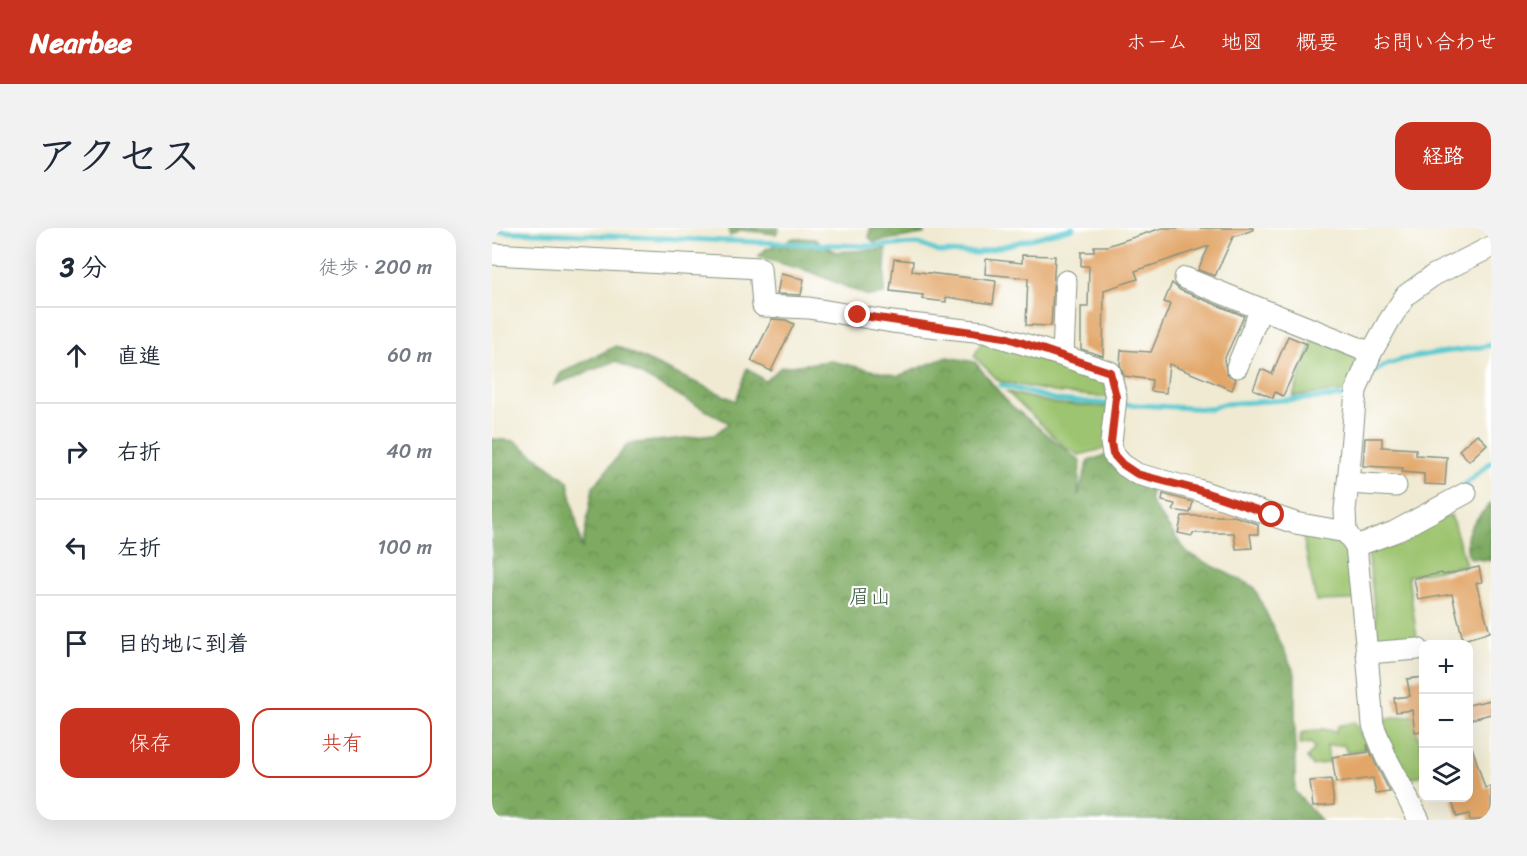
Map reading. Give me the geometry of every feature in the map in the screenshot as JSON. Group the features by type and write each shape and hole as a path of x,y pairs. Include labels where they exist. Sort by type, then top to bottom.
{"street":[{"path":"1419,820 1386,757 1373,725 1367,653 1345,510 1356,391 1371,353 1406,295 1434,275 1491,248"},
{"path":"492,254 760,268 762,306 809,308 892,322 984,332 1063,356 1110,372 1116,397 1111,443 1113,454 1122,464 1137,474 1198,490 1295,523 1351,539 1394,532 1466,493"},
{"path":"1185,278 1371,353"},
{"path":"1063,356 1065,281"},
{"path":"1237,367 1261,309"},
{"path":"1348,483 1396,486"},
{"path":"1367,653 1418,649"}],"green space":[{"path":"728,228 779,228 776,234 741,230 730,236"},
{"path":"870,228 923,228 924,234 874,242 869,238"},
{"path":"794,238 814,239 836,252 886,249 884,294 868,296 811,272 758,257 766,249"},
{"path":"1316,337 1360,360 1348,391 1293,396 1312,342"},
{"path":"983,339 1105,381 1109,398 1054,392 999,381 974,356"},
{"name":"眉山","path":"616,346 736,401 747,368 765,381 781,367 831,361 898,376 947,357 975,362 1008,403 1080,461 1078,496 1088,461 1105,455 1152,482 1150,501 1187,553 1254,587 1295,674 1295,792 1321,820 492,820 492,439 515,441 568,481 582,549 593,487 628,444 714,435 729,423 616,361 554,385 561,373"},
{"path":"1007,392 1056,404 1109,407 1107,448 1079,455 1066,448"},
{"path":"1491,503 1491,561 1469,558 1468,534 1474,522"},
{"path":"1451,515 1466,565 1408,576 1417,637 1378,642 1368,550"},
{"path":"1302,532 1339,538 1345,544 1355,600 1316,601"},
{"path":"1413,715 1419,740 1419,776 1404,780 1382,720"},
{"path":"1354,722 1363,738 1371,739 1374,747 1347,753 1344,745 1327,746 1329,762 1313,766 1307,758 1315,748 1311,743 1300,745 1301,733 1324,729 1336,732 1338,726"}],"building":[{"path":"1162,228 1253,228 1253,230 1233,237 1215,276 1198,270 1209,246 1135,271 1138,279 1104,290 1103,356 1081,349 1081,307 1088,307 1089,266 1081,266 1081,252 1094,252 1094,246 1107,246"},
{"path":"1022,255 1055,256 1051,326 1026,325 1028,278 985,274 986,259 1022,263"},
{"path":"894,259 913,261 912,271 996,281 993,304 946,297 946,302 922,299 923,295 890,291"},
{"path":"781,274 804,279 801,295 777,294"},
{"path":"1172,283 1180,290 1244,316 1224,360 1227,374 1236,379 1232,390 1169,364 1166,393 1151,391 1152,380 1124,376 1120,364 1121,350 1151,352 1170,304 1164,302"},
{"path":"772,319 786,320 794,324 771,371 751,361"},
{"path":"1288,336 1307,344 1283,396 1275,392 1273,398 1253,389 1261,369 1272,374"},
{"path":"1477,434 1487,444 1469,461 1459,450"},
{"path":"1365,438 1382,438 1382,447 1416,449 1416,455 1447,457 1445,485 1424,484 1424,474 1402,472 1403,468 1363,466"},
{"path":"1163,494 1193,502 1190,513 1173,510 1175,504 1162,501"},
{"path":"1182,516 1234,516 1258,524 1258,534 1250,534 1252,548 1236,549 1234,533 1193,533 1192,536 1178,533"},
{"path":"1479,567 1482,582 1476,583 1490,632 1463,640 1452,594 1418,600 1414,578 1442,573 1443,575"},
{"path":"1419,678 1419,732 1415,732 1412,710 1396,712 1394,698 1410,696 1407,679"},
{"path":"1491,700 1491,714 1473,719 1473,704"},
{"path":"1367,744 1390,792 1376,794 1373,778 1336,783 1332,757 1368,752"},
{"path":"1473,750 1485,788 1491,786 1491,820 1470,820 1469,814 1457,817 1452,802 1473,802"},
{"path":"1331,779 1334,805 1313,807 1310,781"}],"waterway":[{"path":"492,231 866,246 919,244 939,252 977,253 1073,228"},
{"path":"1371,375 1394,362 1428,354 1491,345"},
{"path":"1001,385 1057,400 1111,404"},
{"path":"1120,404 1210,409 1222,404 1350,396"},
{"path":"1462,487 1491,462"}],"route":[{"path":"858,315 892,322 984,332 1110,372 1116,397 1111,443 1113,454 1122,464 1137,474 1198,490 1272,515"}]}
